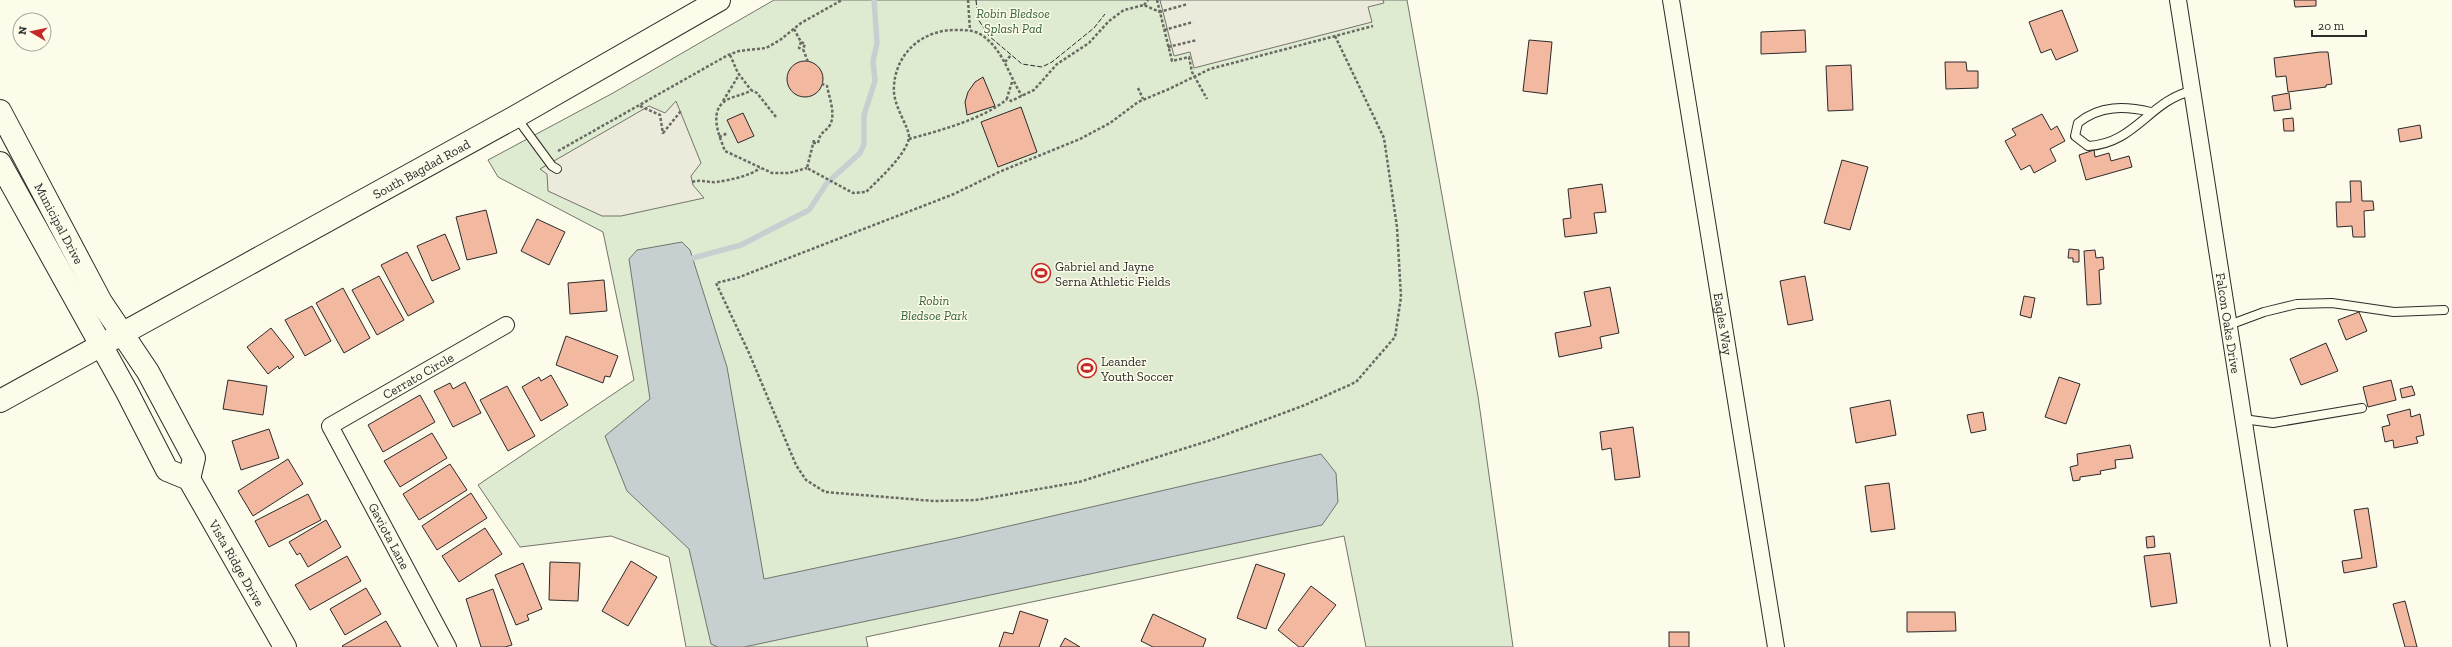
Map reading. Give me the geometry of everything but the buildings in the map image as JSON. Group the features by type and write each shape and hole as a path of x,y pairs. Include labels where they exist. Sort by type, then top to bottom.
{"street":[{"name":"South Bagdad Road","path":"100,346 221,281 515,117 718,0"},
{"name":"Eagles Way","path":"1671,0 1776,647"},
{"name":"Falcon Oaks Drive","path":"2178,0 2279,647"},
{"name":"Municipal Drive","path":"0,111 101,302 122,333"},
{"name":"Municipal Drive","path":"0,163 100,346"},
{"path":"25,210 46,198"},
{"name":"Cerrato Circle","path":"330,426 506,325"},
{"path":"0,402 100,346 167,470 189,479 194,458 148,372 122,333"},
{"name":"Gaviota Lane","path":"330,426 448,647"},
{"name":"Vista Ridge Drive","path":"189,479 284,647"}],"lane":[{"path":"2151,112 2126,108 2098,110 2078,122 2075,136 2088,146 2110,143 2120,139 2142,123 2151,112 2178,94 2192,91"},
{"path":"515,117 552,166 557,169"},
{"path":"2229,325 2264,312 2297,304 2332,303 2394,312 2444,310"},
{"path":"2243,419 2273,423 2362,408"}],"path":[{"path":"558,151 730,55 766,48 842,0"},
{"path":"968,0 970,30"},
{"path":"1144,5 1148,0"},
{"path":"1157,0 1172,61 1189,57 1195,77 1207,99"},
{"path":"1007,98 1011,101 1034,90 1057,64 1095,38 1113,17 1129,8 1144,5 1160,12 1188,4"},
{"path":"1164,30 1193,22"},
{"path":"1335,36 1384,138 1397,227 1401,297 1395,337 1356,382 1305,406 1210,440 1079,482 1028,492 976,500 920,500 825,492 806,480 796,466 749,353 716,283 737,278 954,194 999,172 1080,139 1110,123 1143,100 1210,69 1335,36 1373,26"},
{"path":"794,29 801,42 805,44 803,49 808,62"},
{"path":"739,74 723,101 717,107 716,116 719,137 727,153 760,168 779,174 806,168 853,193 866,192 894,162 909,139 909,132 900,116 894,96 896,75 907,53 917,42 933,32 947,30 970,30 987,40 1005,62 1012,82 1022,96"},
{"path":"1168,47 1197,40"},
{"path":"730,55 739,74 751,90 757,93 776,117"},
{"path":"1005,62 1010,55"},
{"path":"909,139 925,136 996,109 1007,98 1012,82"},
{"path":"806,168 814,141 818,143 821,132 828,126 832,119 827,86 822,84"},
{"path":"1138,88 1143,100"},
{"path":"723,101 751,90"},
{"path":"640,106 660,115 663,134 681,111"},
{"path":"719,137 728,133"},
{"path":"692,182 703,179 716,182 740,177 760,168"}],"green space":[{"name":"Robin Bledsoe Park","path":"774,0 1407,0 1478,396 1513,647 1366,647 1344,536 866,637 868,647 686,647 669,557 611,536 520,547 478,485 634,380 603,232 498,177 488,160 613,93"}],"shaded area":[{"path":"1160,0 1383,0 1384,3 1368,7 1372,22 1194,68 1190,52 1174,56"},
{"path":"676,101 701,163 691,176 693,185 704,198 621,216 602,216 548,191 547,174 540,169 649,106 665,113"},
{"path":"682,242 690,250 727,367 764,579 957,538 1321,454 1336,473 1338,502 1322,525 744,647 718,647 711,644 689,549 627,491 605,436 650,399 629,259 637,250"}],"waterway":[{"path":"693,258 741,245 809,210 827,183 860,153 864,144 864,115 875,81 873,61 877,43 874,0"}],"fence":[{"path":"976,0 978,19 989,36 1022,64 1042,67 1052,62 1094,28 1105,14"}],"place":[{"name":"Gabriel and Jayne Serna Athletic Fields","path":"1041,273"},
{"name":"Leander Youth Soccer","path":"1087,368"}],"park label":[{"name":"Robin Bledsoe Splash Pad","path":"1013,20"}]}
